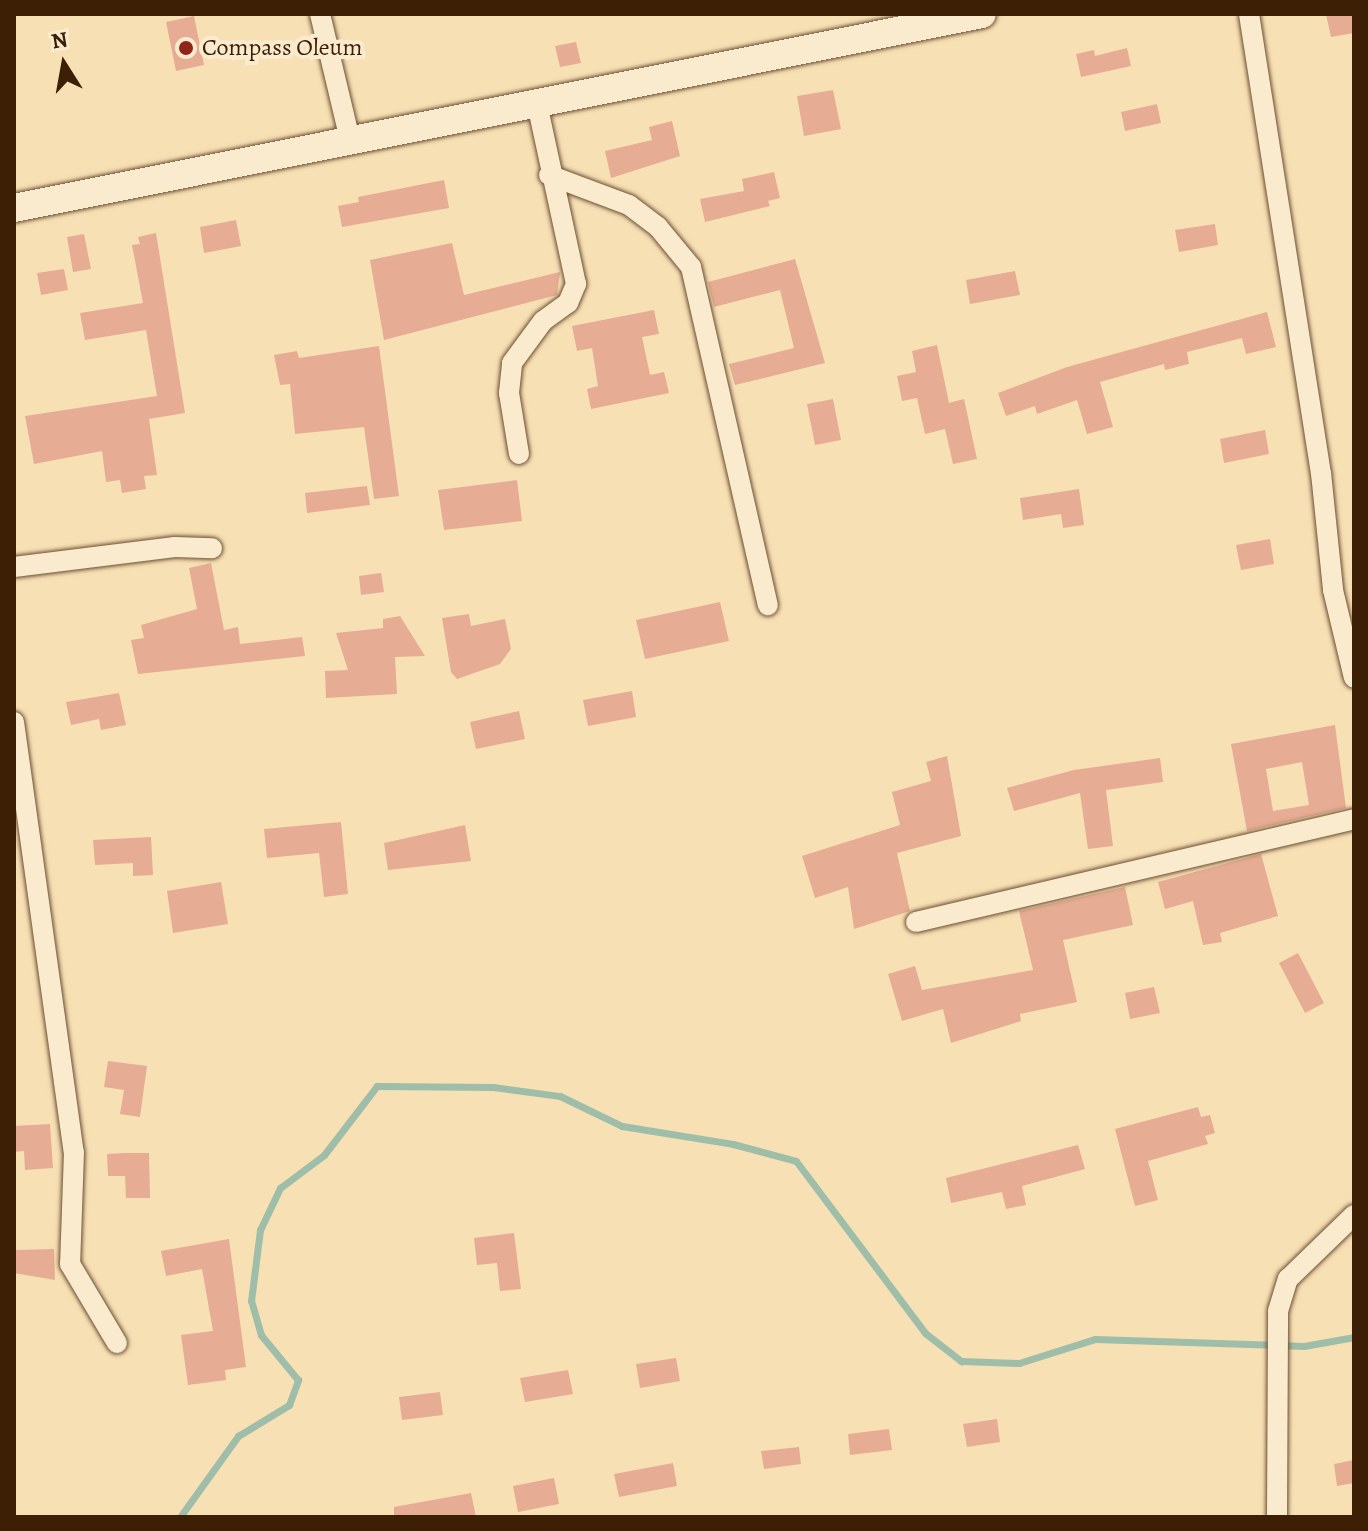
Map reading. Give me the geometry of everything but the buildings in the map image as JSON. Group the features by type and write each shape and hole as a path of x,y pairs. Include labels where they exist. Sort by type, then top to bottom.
{"main road":[{"path":"14,208 982,14"}],"street":[{"path":"320,14 350,140"},
{"path":"1249,14 1321,473 1333,590 1354,678"},
{"path":"519,454 509,393 512,363 533,331 568,303 576,284 549,175 537,104"},
{"path":"549,175 629,205 658,227 691,267 768,605"},
{"path":"14,567 175,547 212,548"},
{"path":"14,722 74,1152 70,1264 117,1343"},
{"path":"916,922 1354,819"},
{"path":"1277,1517 1278,1311 1288,1279 1354,1215"}],"waterway":[{"path":"180,1517 238,1436 289,1405 298,1380 261,1335 251,1301 260,1230 280,1188 324,1155 377,1086 493,1087 560,1096 622,1126 733,1144 796,1161 925,1333 961,1361 1019,1363 1095,1339 1304,1346 1354,1337"}],"place":[{"name":"Compass Oleum","path":"186,48"}]}
